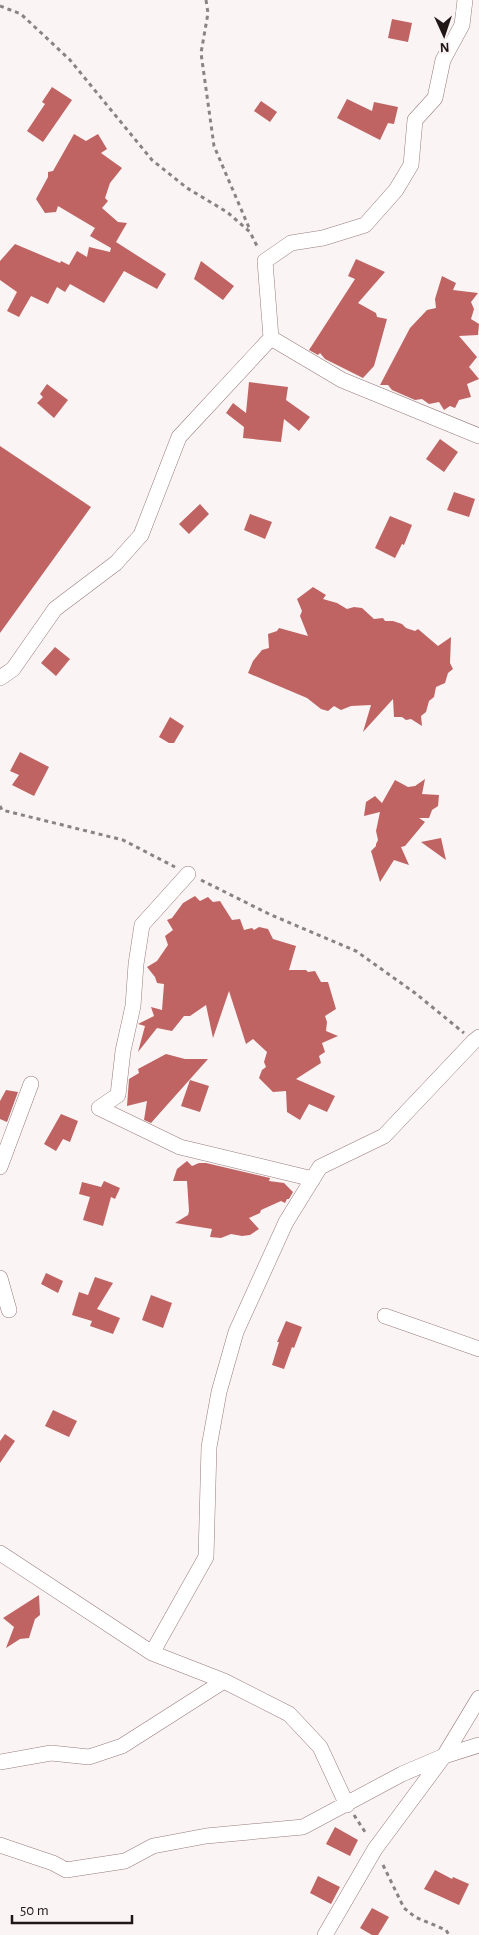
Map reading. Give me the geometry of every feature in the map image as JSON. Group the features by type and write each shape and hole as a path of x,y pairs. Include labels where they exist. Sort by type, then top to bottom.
{"street":[{"path":"0,678 14,669 55,609 116,563 140,535 179,437 271,338 265,261 291,243 323,238 365,224 396,190 411,165 415,120 436,98 443,60 462,25 465,0"},
{"path":"271,338 342,380 479,436"},
{"path":"188,874 142,925 136,964 133,1006 123,1051 118,1095 99,1108 180,1147 313,1179"},
{"path":"152,1653 206,1557 209,1447 219,1392 236,1332 286,1222 320,1167 384,1136 476,1039"},
{"path":"0,1167 3,1150 31,1084"},
{"path":"0,1278 9,1310 0,1307"},
{"path":"385,1316 479,1349"},
{"path":"0,1554 152,1653 224,1681 289,1714 320,1747 347,1805"},
{"path":"0,1762 51,1753 89,1757 122,1746 224,1681"},
{"path":"325,1935 375,1849 444,1756 479,1698"},
{"path":"0,1845 53,1862 66,1870 125,1861 152,1846 206,1836 304,1828 402,1774 444,1756 479,1745"}],"path":[{"path":"206,0 208,13 201,54 214,146 250,232 265,261"},
{"path":"0,6 21,14 70,60 152,160 187,188 227,212 250,232"},
{"path":"0,806 2,810 123,840 269,914 356,951 415,992 476,1039"},
{"path":"347,1805 375,1849 404,1908 415,1917 446,1930 450,1935"}],"building":[{"path":"392,19 412,23 408,42 388,38"},
{"path":"52,87 72,100 43,142 27,131 45,104 42,102"},
{"path":"347,99 372,111 374,102 398,107 394,124 388,123 380,140 337,118"},
{"path":"261,101 277,112 270,122 254,111"},
{"path":"74,134 86,141 98,134 107,149 101,153 122,168 110,183 105,198 108,201 102,208 118,222 127,223 116,242 166,274 157,289 124,271 104,303 70,284 65,292 57,287 48,304 31,296 19,317 7,311 17,292 0,280 0,261 15,244 69,265 77,251 87,257 89,247 110,252 111,248 90,236 95,228 58,206 56,212 45,213 36,199 48,177 48,172 53,171"},
{"path":"356,259 385,272 358,303 376,313 377,317 387,319 374,366 363,378 325,359 320,353 318,355 309,350 355,279 348,276"},
{"path":"201,261 234,286 223,300 194,279"},
{"path":"442,276 456,283 453,290 478,293 471,302 474,309 471,319 479,324 478,335 459,336 477,357 469,367 479,379 467,384 471,397 459,400 455,408 450,406 444,410 439,402 429,404 422,399 415,400 392,390 388,385 380,385 410,328 427,310 436,308 435,299"},
{"path":"249,382 288,387 286,400 310,417 299,431 284,419 281,442 243,438 244,427 226,413 233,403 246,413"},
{"path":"47,384 68,400 54,418 37,403 43,397 40,394"},
{"path":"440,439 458,452 444,472 426,459"},
{"path":"0,446 91,507 0,633"},
{"path":"454,492 475,499 469,517 447,510"},
{"path":"200,504 209,514 189,534 179,524"},
{"path":"250,514 272,522 265,539 244,530"},
{"path":"390,516 412,525 404,545 402,544 395,558 375,548"},
{"path":"313,587 326,595 323,599 337,603 347,609 354,607 362,608 374,619 383,618 385,621 402,624 406,628 415,631 418,629 438,646 451,637 450,663 453,669 448,673 445,683 436,687 434,697 429,701 426,712 421,716 422,726 411,719 406,720 402,717 394,717 393,699 363,732 371,705 351,706 341,710 334,706 328,711 321,709 307,698 248,673 253,661 262,650 269,648 268,634 277,631 279,628 308,636 300,616 302,611 297,599"},
{"path":"55,647 70,659 56,676 41,663"},
{"path":"170,717 184,726 174,743 169,743 159,737"},
{"path":"20,752 49,767 34,796 12,785 19,775 10,771"},
{"path":"425,779 422,794 439,795 438,806 432,810 429,818 419,818 425,822 405,846 401,847 409,865 394,860 380,882 371,851 376,846 378,840 376,831 380,812 364,816 366,802 375,796 382,803 395,780 408,787 415,786"},
{"path":"441,838 446,860 421,842"},
{"path":"195,896 200,901 208,897 213,902 220,901 232,920 240,919 244,930 252,928 254,930 259,927 268,929 273,939 296,946 289,970 315,971 321,982 328,982 336,1009 325,1016 327,1022 326,1031 338,1036 322,1043 325,1052 319,1056 321,1063 296,1079 335,1096 327,1112 309,1104 300,1120 287,1112 286,1091 273,1092 259,1078 262,1070 266,1067 264,1062 267,1052 253,1039 246,1044 229,991 213,1038 206,1005 190,1016 184,1016 172,1031 157,1028 138,1052 145,1026 138,1024 154,1016 151,1007 162,1010 164,984 157,983 147,967 157,961 168,945 165,936 173,930 167,920 172,918 183,903"},
{"path":"166,1054 185,1059 208,1059 151,1123 144,1120 147,1101 127,1106 129,1079 139,1073 138,1069"},
{"path":"190,1080 209,1086 200,1112 181,1106"},
{"path":"6,1090 18,1092 7,1122 0,1119 0,1101"},
{"path":"61,1114 78,1121 70,1142 63,1139 56,1151 44,1144"},
{"path":"187,1161 192,1166 206,1163 270,1178 269,1181 284,1183 293,1192 285,1203 281,1201 249,1218 259,1229 250,1235 231,1234 221,1238 210,1237 212,1229 175,1223 188,1215 189,1211 187,1181 173,1181 177,1169"},
{"path":"104,1181 120,1188 115,1199 111,1197 103,1226 83,1220 90,1197 79,1194 82,1182 101,1187"},
{"path":"46,1273 63,1281 58,1293 41,1284"},
{"path":"95,1277 113,1283 97,1309 120,1318 113,1334 90,1326 92,1321 72,1315 79,1292 88,1295"},
{"path":"151,1295 172,1303 163,1328 142,1320"},
{"path":"286,1321 302,1327 284,1369 272,1365 279,1342 277,1342"},
{"path":"53,1410 77,1421 69,1437 45,1426"},
{"path":"5,1434 15,1441 0,1463 0,1441"},
{"path":"39,1595 40,1615 35,1619 29,1638 20,1639 6,1648 14,1627 3,1618"},
{"path":"335,1827 358,1840 350,1856 326,1844"},
{"path":"435,1870 452,1879 453,1877 469,1884 459,1905 424,1889"},
{"path":"318,1876 340,1887 331,1904 310,1893"},
{"path":"372,1908 389,1917 378,1935 372,1935 360,1928"}]}
